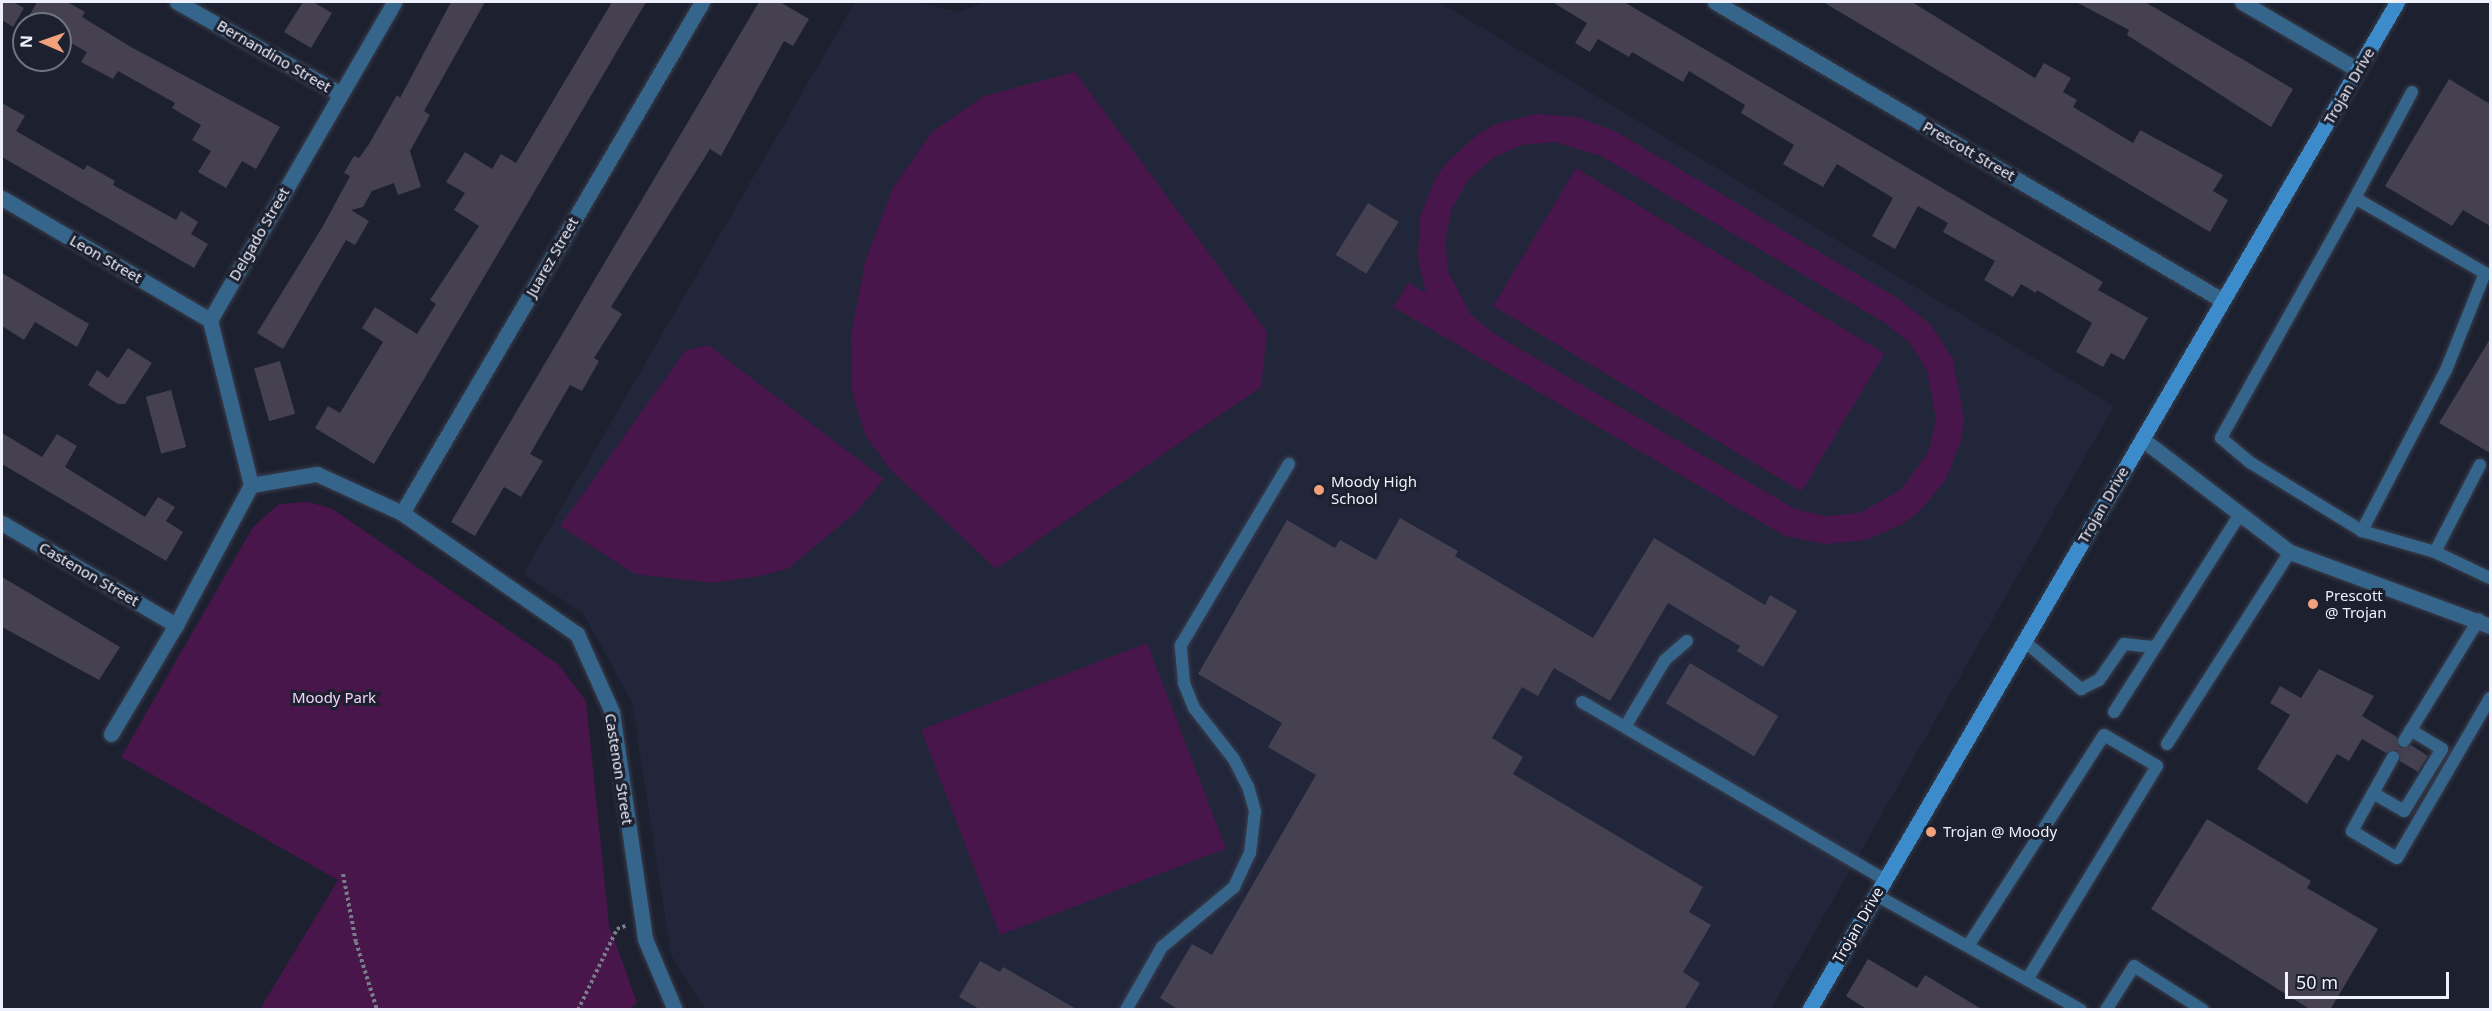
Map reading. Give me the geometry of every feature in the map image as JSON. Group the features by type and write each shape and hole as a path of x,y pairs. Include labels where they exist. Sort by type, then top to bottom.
{"street":[{"name":"Bernandino Street","path":"177,2 339,93"},
{"name":"Delgado Street","path":"210,320 339,93 394,2"},
{"name":"Juarez Street","path":"402,513 702,2"},
{"name":"Prescott Street","path":"1715,2 2222,300"},
{"path":"2242,2 2358,70"},
{"name":"Trojan Drive","path":"1809,1010 2397,2"},
{"name":"Leon Street","path":"2,198 210,320"},
{"path":"111,734 176,625 251,485 210,320"},
{"path":"2142,439 2290,552 2485,622"},
{"path":"251,485 318,474 402,513"},
{"name":"Castenon Street","path":"402,513 577,634 612,712 645,939 675,1010"},
{"name":"Castenon Street","path":"2,523 176,625"}],"lane":[{"path":"2412,92 2221,438 2251,463 2362,531 2435,552 2490,578"},
{"path":"2355,198 2485,273 2446,370 2362,531"},
{"path":"1126,1010 1162,948 1234,888 1250,853 1255,811 1248,787 1233,758 1194,708 1184,683 1180,645 1289,464"},
{"path":"2435,552 2480,465"},
{"path":"2114,712 2240,514"},
{"path":"2167,744 2290,552"},
{"path":"2373,793 2404,811 2442,749 2407,735 2485,622"},
{"path":"1626,727 1665,660 1687,641"},
{"path":"2024,641 2081,689 2099,680 2124,644 2154,646"},
{"path":"2393,757 2352,831 2397,858 2490,699"},
{"path":"1582,702 1884,879"},
{"path":"1968,946 2104,735 2157,766 2027,980"},
{"path":"1876,895 2080,1010"},
{"path":"2106,1010 2134,966 2203,1010"}],"path":[{"path":"343,874 356,942 376,1010"},
{"path":"578,1010 617,929 642,921"}],"shaded area":[{"name":"Moody High School","path":"855,2 917,2 959,12 984,2 1439,2 2114,406 1771,1009 707,1009 702,1005 671,955 632,702 583,613 523,574"}],"green space":[{"path":"1075,72 1267,332 1261,387 996,569 891,470 865,435 852,391 851,336 865,262 893,188 932,132 984,96"},
{"path":"1536,114 1577,117 1615,131 1899,299 1931,325 1953,359 1964,420 1961,441 1946,479 1920,511 1903,524 1866,540 1825,544 1785,536 1393,307 1408,283 1426,293 1418,258 1420,217 1435,179 1447,162 1478,134 1496,124","holes":["1555,142 1601,156 1885,323 1910,343 1927,371 1936,419 1929,451 1901,490 1859,513 1826,516 1795,509 1496,335 1471,315 1448,272 1445,240 1452,208 1469,179 1493,158 1522,145"]},
{"path":"1576,168 1885,353 1802,491 1493,306"},
{"path":"708,345 884,479 856,512 789,568 760,576 713,583 635,574 560,526 685,351"},
{"name":"Moody Park","path":"307,502 331,508 558,664 586,701 609,925 637,1002 630,1009 260,1009 338,880 121,757 253,527 279,504"},
{"path":"1147,643 1226,848 1000,935 921,730"}],"building":[{"path":"2,2 13,2 24,8 22,12 12,12 12,26 2,20"},
{"path":"37,2 67,2 85,12 82,17 131,47 280,127 256,169 242,161 226,188 198,172 211,151 192,140 201,125 172,108 175,103 118,71 113,79 81,62 87,52 72,44 72,12 31,12"},
{"path":"303,2 313,2 332,13 311,48 284,32"},
{"path":"451,2 485,2 424,111 430,115 410,151 421,187 398,195 394,183 372,191 363,207 351,210 369,221 355,245 346,240 283,349 257,333 323,226 350,176 344,173 354,156 359,158 369,144 397,95 400,98"},
{"path":"612,2 646,2 374,464 315,428 328,406 340,413 383,342 362,328 375,307 417,334 436,304 430,300 479,226 454,210 465,193 446,182 465,152 492,169 501,154 516,163"},
{"path":"759,2 780,2 809,19 793,46 784,41 721,156 710,149 611,307 622,314 594,358 599,361 582,391 570,385 530,454 543,461 521,497 504,487 475,536 451,522"},
{"path":"1552,2 1624,2 2103,282 2098,290 2148,318 2124,360 2111,353 2103,367 2076,352 2092,323 2037,290 2036,293 2021,284 2013,297 1984,280 1995,261 1943,232 1948,223 1918,206 1895,249 1872,236 1893,198 1837,164 1823,187 1783,164 1794,145 1741,113 1745,105 1689,71 1683,82 1632,52 1629,57 1598,39 1590,52 1575,43 1587,23"},
{"path":"1823,2 1912,2 2035,78 2044,63 2071,78 2063,92 2077,100 2073,107 2133,143 2140,130 2223,175 2213,191 2228,200 2210,232"},
{"path":"2076,2 2145,2 2293,89 2271,127 2127,35 2129,30"},
{"path":"2449,79 2490,104 2490,226 2463,210 2452,226 2385,186"},
{"path":"2,103 25,116 16,131 84,170 87,165 115,181 113,185 176,220 181,211 198,222 191,234 208,244 194,268 2,157"},
{"path":"1368,203 1399,222 1366,274 1336,255"},
{"path":"2,273 89,324 77,347 35,322 24,340 2,326"},
{"path":"2490,339 2490,453 2439,423"},
{"path":"128,348 152,363 125,404 118,404 88,385 97,370 108,378"},
{"path":"280,361 295,414 269,421 254,368"},
{"path":"171,390 186,447 161,454 146,397"},
{"path":"2,433 42,457 57,434 77,446 65,467 145,517 158,497 175,507 166,521 183,532 166,561 2,464"},
{"path":"1400,518 1458,551 1455,556 1593,638 1654,538 1765,605 1770,595 1797,611 1763,667 1737,651 1740,646 1668,603 1610,701 1554,668 1538,696 1522,687 1492,738 1523,757 1513,774 1703,887 1689,912 1711,925 1683,972 1700,983 1684,1010 1179,1010 1160,998 1192,944 1212,955 1316,775 1268,747 1282,723 1198,674 1287,520 1335,548 1340,540 1376,560"},
{"path":"2,577 120,647 99,680 2,627"},
{"path":"1690,663 1778,716 1754,756 1666,703"},
{"path":"2319,669 2374,696 2362,716 2397,737 2400,748 2411,745 2428,756 2418,772 2400,761 2397,750 2386,753 2362,739 2349,761 2337,754 2307,804 2257,769 2290,715 2270,703 2280,686 2301,698"},
{"path":"2207,819 2311,881 2307,888 2378,929 2330,1010 2311,1010 2151,909"},
{"path":"1868,959 1917,988 1925,975 1983,1010 1868,1010 1846,996"},
{"path":"980,961 1000,972 1003,967 1078,1010 981,1010 959,997"}],"place":[{"name":"Moody High School","path":"1319,490"},
{"name":"Prescott @ Trojan","path":"2313,604"},
{"name":"Trojan @ Moody","path":"1931,832"}]}
